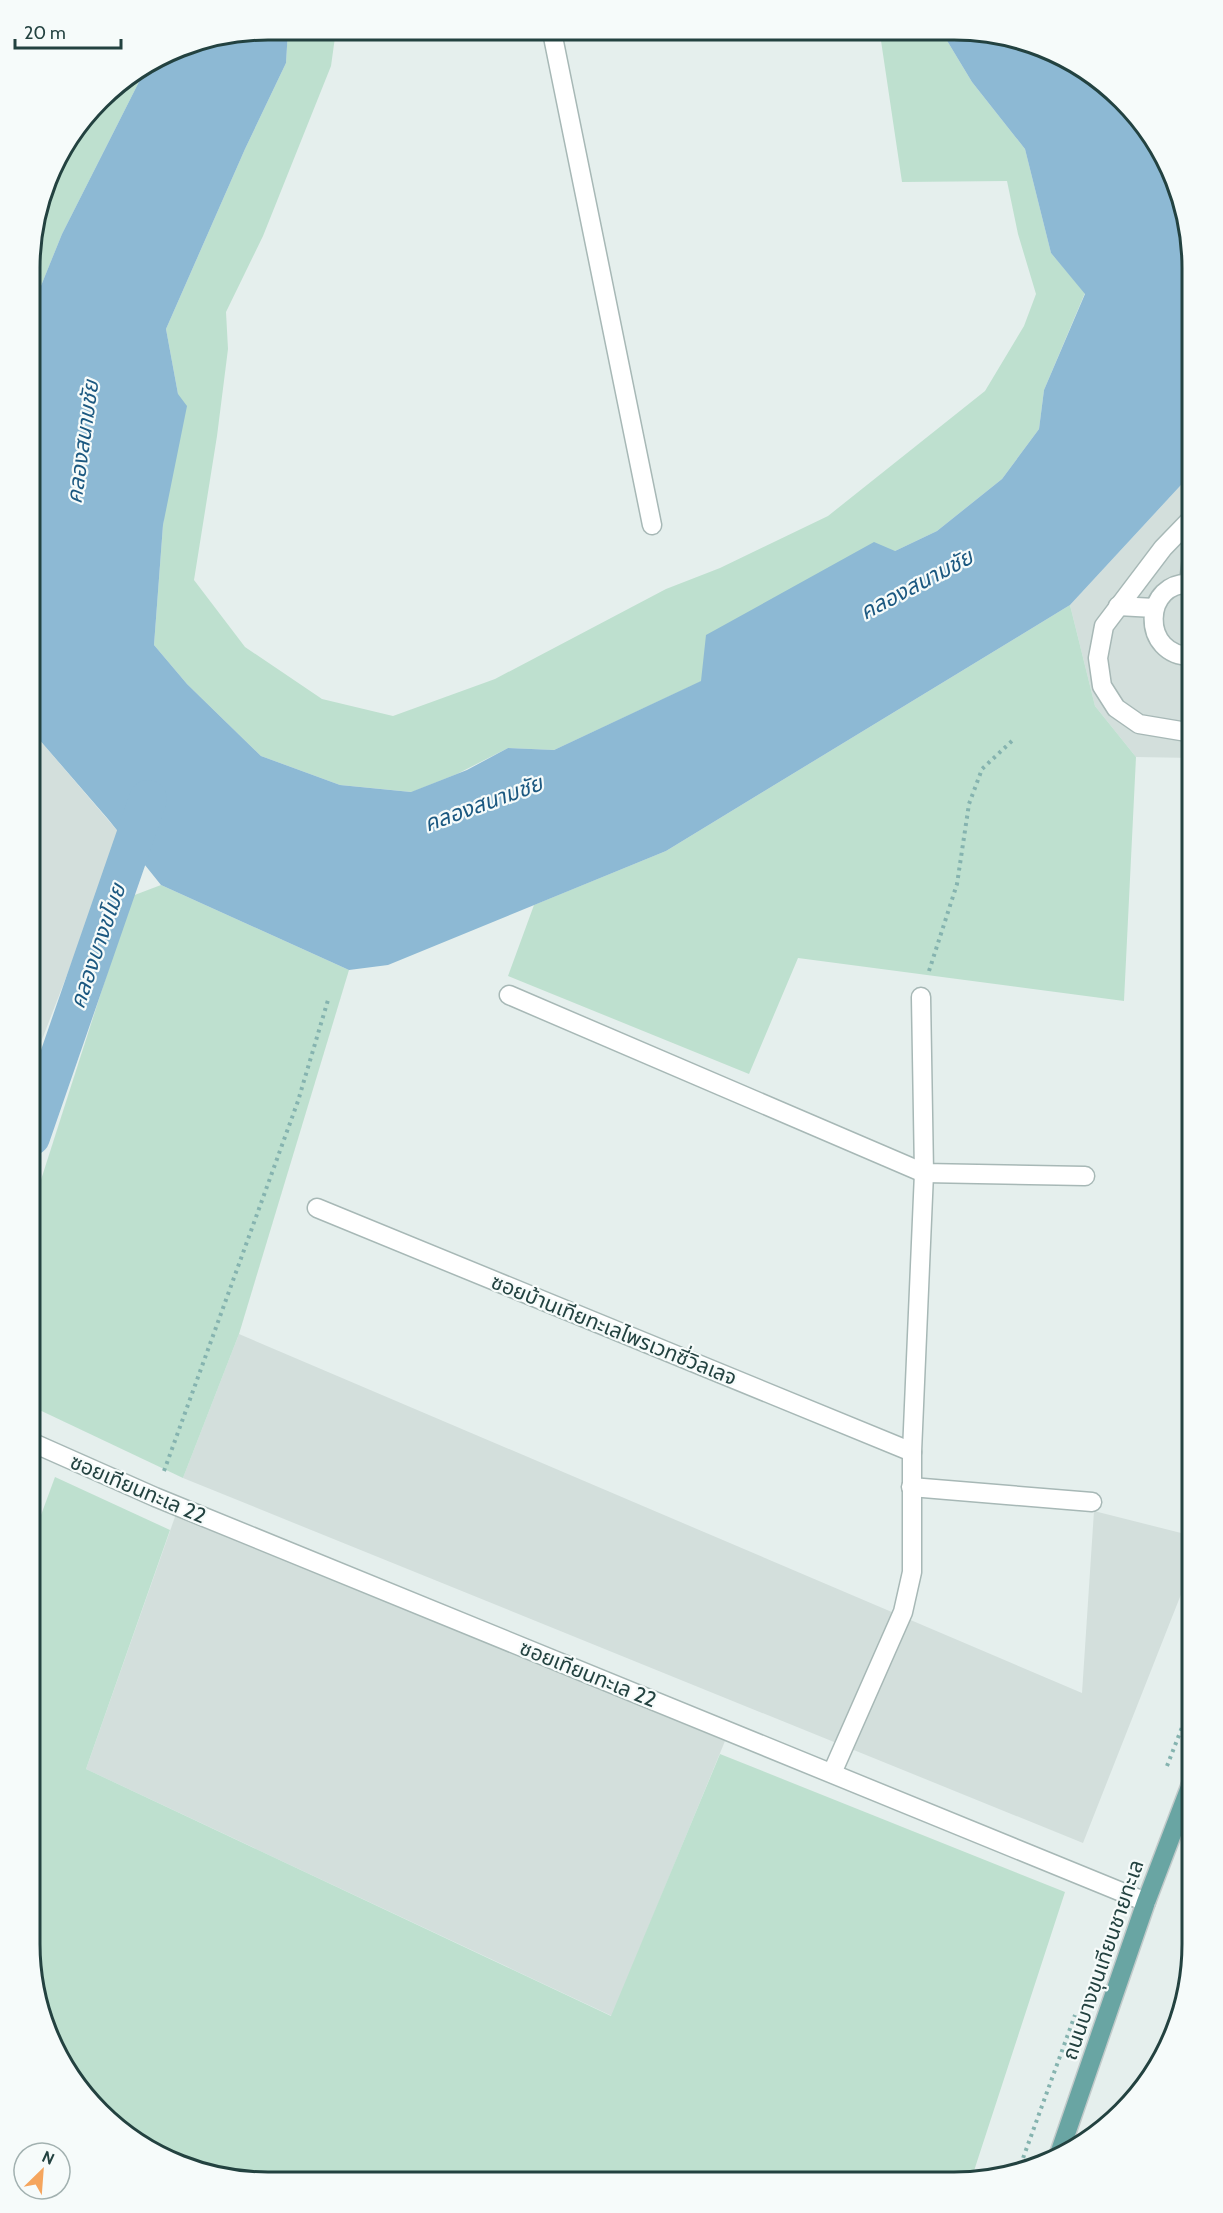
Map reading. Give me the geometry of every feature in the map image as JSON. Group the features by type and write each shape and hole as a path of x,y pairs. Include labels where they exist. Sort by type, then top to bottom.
{"main road":[{"name":"ถนนบางขุนเทียนชายทะเล","path":"1062,2145 1146,1902 1182,1806"}],"street":[{"path":"554,40 652,525"},
{"path":"1182,528 1163,548 1104,626 1098,658 1102,686 1116,708 1139,724 1182,731"},
{"path":"1182,586 1167,590 1154,608 1153,620 1160,642 1169,650 1182,654"},
{"path":"1118,606 1154,608"},
{"path":"509,995 924,1173 1085,1176"},
{"path":"832,1773 903,1612 912,1572 912,1452 924,1173 921,997"},
{"name":"ซอยบ้านเทียทะเลไพรเวทซี่วิลเลจ","path":"317,1208 912,1452"},
{"name":"ซอยเทียนทะเล 22","path":"40,1446 155,1497 1146,1902"},
{"path":"911,1487 1092,1502"}],"path":[{"path":"921,997 957,884 969,804 975,786 982,769 1013,740"},
{"path":"155,1497 294,1113 328,1000"}],"shaded area":[{"path":"1182,484 1182,758 1136,757 1095,706 1070,605"},
{"path":"40,740 121,835 40,1045"},
{"path":"239,1334 1082,1693 1094,1511 1182,1533 1182,1592 1083,1843 183,1478"},
{"path":"176,1514 725,1741 612,2016 86,1769"}],"green space":[{"path":"287,40 335,40 331,66 263,236 226,312 228,349 194,580 245,647 322,699 393,716 495,679 666,589 720,568 828,516 985,391 1024,326 1036,294 1018,234 1007,181 902,182 881,40 947,40 972,82 1025,149 1051,253 1085,293 1044,390 1039,429 1002,479 937,531 895,551 702,681 554,750 508,748 457,774 412,792 340,785 261,756 187,684 154,645 163,525 178,394 166,329 245,149 286,63"},
{"path":"139,81 62,234 40,288 42,239 48,210 64,168 79,142 97,118 118,97"},
{"path":"1070,605 1095,706 1136,757 1124,1001 798,958 749,1074 508,976 534,905 666,851"},
{"path":"161,885 349,970 239,1334 183,1478 40,1410 40,1183 132,896"},
{"path":"55,1477 170,1530 86,1769 611,2016 720,1754 1065,1892 974,2172 254,2172 224,2168 195,2160 168,2149 142,2134 107,2106 79,2071 58,2032 48,2003 42,1974 40,1944 40,1518"}],"water":[{"name":"คลองสนามชัย","path":"287,40 286,63 245,149 166,329 178,394 187,406 163,525 154,645 187,684 261,756 340,785 411,792 467,770 508,748 554,750 701,681 706,635 874,542 895,551 937,531 1002,479 1039,429 1044,390 1085,294 1051,253 1025,149 972,82 947,40 984,42 1013,48 1042,58 1068,71 1116,107 1144,142 1159,168 1175,210 1181,239 1182,484 1070,605 666,851 388,965 349,970 161,885 40,740 40,288 62,234 139,81 168,64 210,48 239,42"}],"waterway":[{"name":"คลองบางขโมย","path":"40,1111 148,799"}]}
